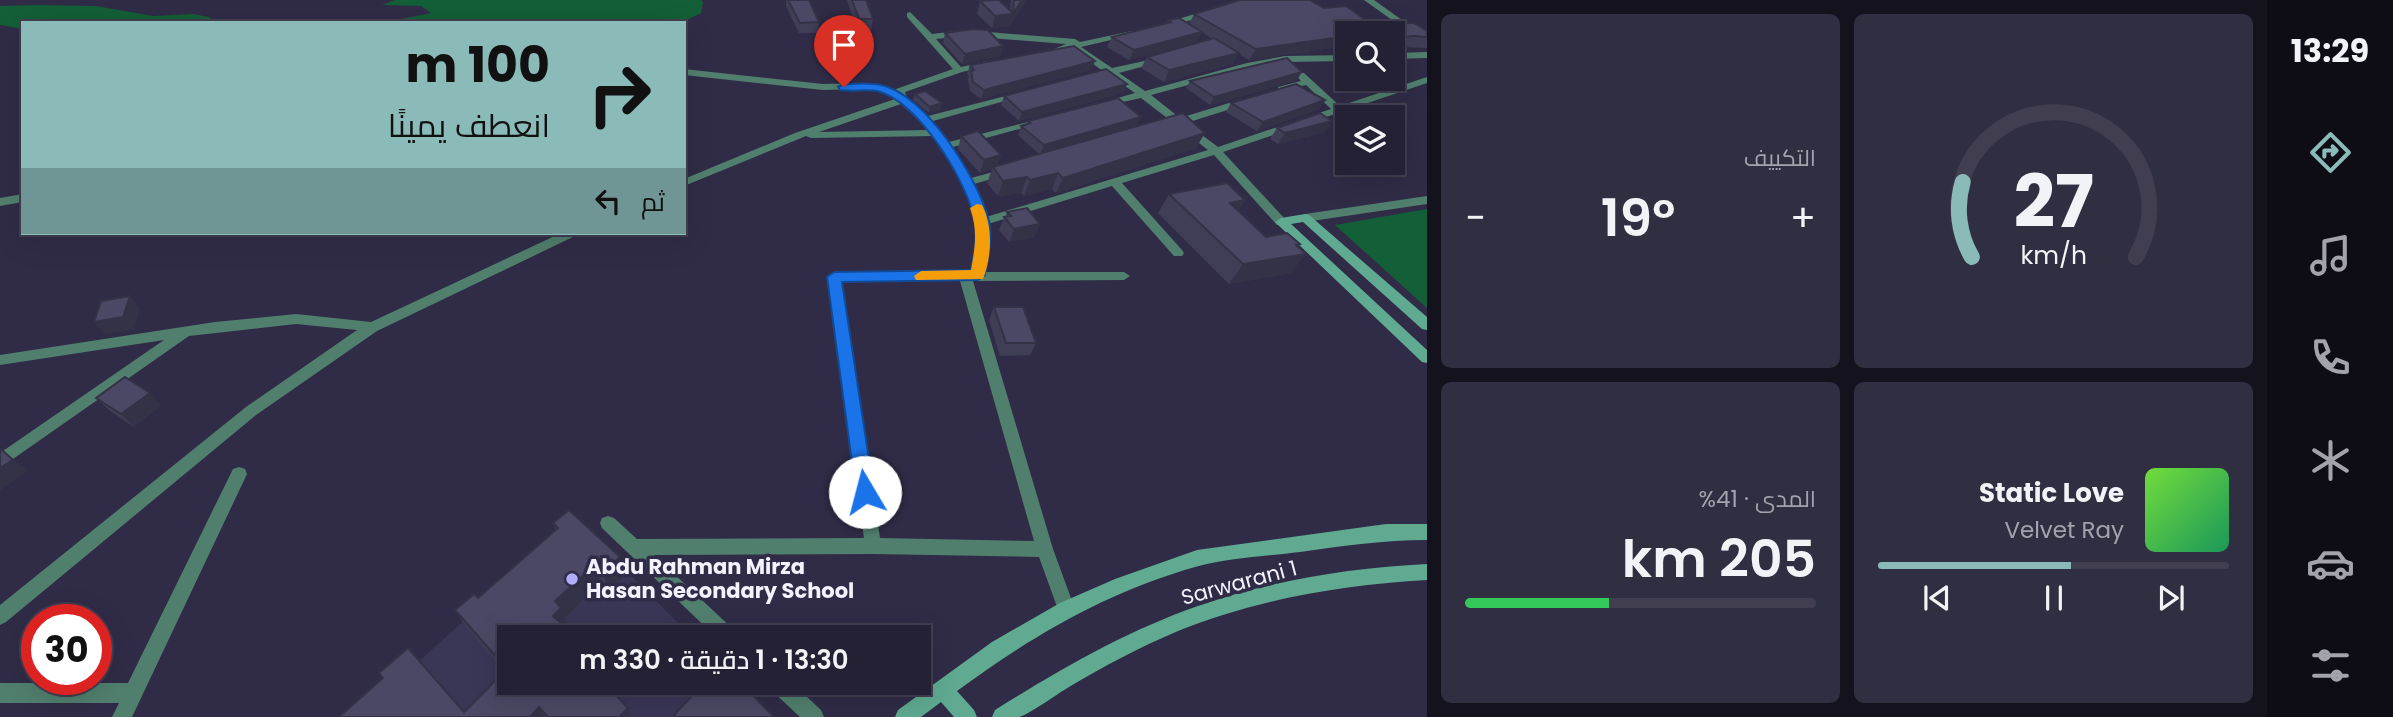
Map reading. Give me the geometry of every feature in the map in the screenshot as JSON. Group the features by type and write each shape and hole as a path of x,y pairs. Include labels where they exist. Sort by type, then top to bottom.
{"main road":[{"path":"1281,222 1306,218 1427,325"},
{"path":"1281,222 1427,358"},
{"path":"905,717 999,649 1066,609 1115,587 1197,558 1386,532 1427,532"},
{"name":"Sarwarani 1","path":"1002,717 1080,670 1195,615 1224,606 1318,586 1427,572"},
{"path":"943,690 967,717"}],"street":[{"path":"1368,0 1427,42"},
{"path":"1150,28 1179,24 1222,9"},
{"path":"910,15 959,70"},
{"path":"930,37 964,33 1071,44 1091,43 1138,31"},
{"path":"1050,52 1071,44"},
{"path":"1071,44 1144,95 1216,151 1281,222"},
{"path":"1405,55 1427,54"},
{"path":"1086,79 1174,55"},
{"path":"1235,58 1247,66"},
{"path":"1091,108 1247,66 1285,59 1335,58"},
{"path":"1285,59 1335,107"},
{"path":"902,100 901,91 959,70 998,62"},
{"path":"686,72 822,87 881,88 902,100 937,133 968,182 982,222 983,240 971,275 1045,549 1066,609"},
{"path":"1353,105 1427,80"},
{"path":"1269,94 1308,82"},
{"path":"925,120 1033,92"},
{"path":"1165,126 1256,98"},
{"path":"686,182 799,135 902,100"},
{"path":"982,222 1115,183 1335,111"},
{"path":"946,146 1052,119"},
{"path":"799,135 937,133"},
{"path":"968,182 1020,167"},
{"path":"1115,183 1178,253"},
{"path":"0,202 21,198"},
{"path":"1306,218 1427,200"},
{"path":"0,616 251,411 372,327 567,235"},
{"path":"873,546 834,277 1124,276"},
{"path":"0,360 187,331 296,319 372,327"},
{"path":"0,460 187,331"},
{"path":"122,717 239,474"},
{"path":"608,523 716,625"},
{"path":"634,547 873,546 1045,549"},
{"path":"0,693 134,693"},
{"path":"791,695 814,717"}],"shaded area":[{"name":"Abdu Rahman Mirza Hasan Secondary School","path":"576,520 680,625 497,625 497,695 749,695 771,717 357,717"}],"green space":[{"path":"395,0 703,2 701,13 684,21 392,21 431,13 421,6 382,5"},
{"path":"0,6 96,6 153,16 193,14 209,17 213,21 21,21 21,29 0,25"},
{"path":"1427,209 1427,308 1335,225"}],"building":[{"path":"788,0 809,0 819,22 800,23"},
{"path":"852,0 866,0 873,19 859,19"},
{"path":"999,0 1013,13 1014,0 1022,0 1013,14 995,16 980,1"},
{"path":"1240,0 1310,0 1324,8 1346,6 1367,21 1335,21 1335,38 1256,49 1194,14"},
{"path":"1179,18 1202,32 1134,50 1112,37 1171,22 1168,20"},
{"path":"1405,23 1414,23 1427,31 1427,37 1405,37"},
{"path":"988,30 1003,46 965,54 945,33"},
{"path":"1214,38 1239,53 1169,70 1147,57"},
{"path":"1074,46 1095,61 984,90 973,82 971,71 974,70 970,65"},
{"path":"1287,58 1302,72 1214,97 1190,81"},
{"path":"1106,69 1127,84 1022,112 1004,96"},
{"path":"1296,84 1325,100 1263,122 1231,103"},
{"path":"925,91 942,103 930,107 915,94"},
{"path":"1118,98 1141,117 1044,145 1021,126 1030,123 1028,121"},
{"path":"1183,113 1205,133 1063,178 1058,173 1030,180 1027,177 1003,181 993,167"},
{"path":"1320,113 1332,121 1285,133 1277,128"},
{"path":"978,131 1001,155 984,160 961,136"},
{"path":"1227,183 1245,200 1230,203 1266,237 1287,233 1300,244 1296,245 1306,254 1243,264 1169,194"},
{"path":"1027,208 1040,224 1014,229 1004,217 1011,216 1007,212"},
{"path":"130,296 123,317 94,322 101,301"},
{"path":"994,307 1023,307 1036,343 1006,343"},
{"path":"125,377 150,393 121,414 96,398"},
{"path":"0,451 13,460 0,468"},
{"path":"569,510 620,557 603,572 596,564 555,601 561,608 553,616 563,625 497,625 497,658 455,610 474,594 478,598 558,528 553,523"},
{"path":"408,648 464,712 497,679 497,695 616,695 628,708 619,717 548,717 539,707 530,717 339,717 383,678 379,673"},
{"path":"693,695 753,695 774,717 676,717 674,715"}],"slow traffic":[{"path":"921,276 978,275 983,240 982,222 977,208"}],"place":[{"name":"Abdu Rahman Mirza Hasan Secondary School","path":"572,579"}],"route":[{"path":"844,87 881,88 902,100 937,133 968,182 982,222 983,240 978,275 834,277 865,492"}]}
